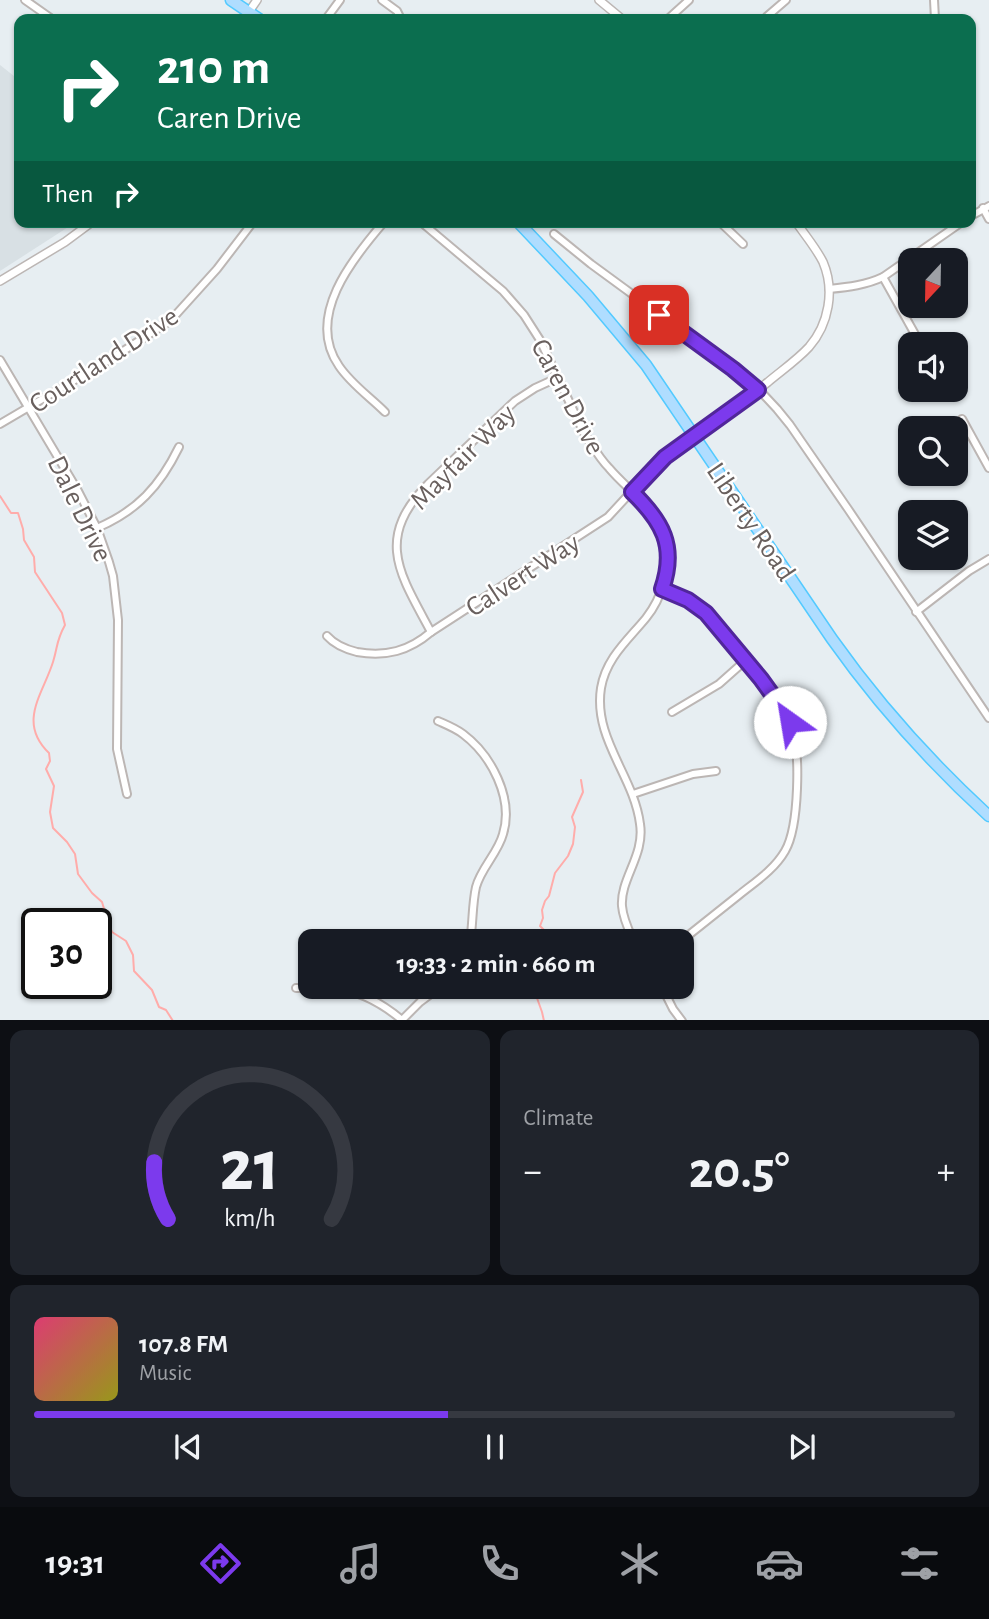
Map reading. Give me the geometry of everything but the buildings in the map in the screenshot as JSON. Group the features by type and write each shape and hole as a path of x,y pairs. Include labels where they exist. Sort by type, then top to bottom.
{"main road":[{"path":"231,0 244,14"},
{"name":"Liberty Road","path":"524,228 572,278 646,365 853,668 916,743 989,816"}],"street":[{"path":"25,0 45,14"},
{"path":"329,0 338,3"},
{"path":"382,0 398,14"},
{"path":"599,0 616,14"},
{"path":"674,14 689,0"},
{"path":"770,14 786,0"},
{"path":"986,207 989,219"},
{"path":"0,281 84,228"},
{"name":"Courtland Drive","path":"0,424 171,320 217,269 248,228"},
{"path":"379,228 350,265 338,286 329,307 327,325 331,347 339,366 385,412"},
{"name":"Caren Drive","path":"428,228 513,301 534,331 593,447 609,468 650,510 664,533 668,560 662,589 650,614 615,654 601,687 603,729 633,794 641,825 638,852 624,891 622,906 628,929"},
{"path":"726,228 743,244"},
{"path":"694,435 758,390 814,341 826,317 829,289 822,261 800,228"},
{"path":"829,289 857,286 883,277 953,228"},
{"path":"554,234 581,257 733,369 770,401 790,425 989,718"},
{"path":"883,277 914,332"},
{"name":"Dale Drive","path":"0,360 78,491 97,528 113,576 119,657 117,749 127,794"},
{"name":"Mayfair Way","path":"431,632 409,591 398,563 397,536 407,509 428,484 515,401 557,377"},
{"path":"968,430 989,468"},
{"name":"Calvert Way","path":"327,636 351,650 381,654 410,647 603,522 657,464 694,435"},
{"path":"97,528 121,517 144,499 159,480 178,447"},
{"path":"916,611 989,559"},
{"path":"662,589 688,600 706,613 746,660 784,711 794,734 796,749 796,789 791,838 778,863 694,931"},
{"path":"672,712 719,684 746,660"},
{"path":"439,721 461,732 482,753 497,778 506,804 504,834 477,885 472,929"},
{"path":"633,794 693,774 716,771"},
{"path":"296,988 339,989 373,1001 402,1020 424,999"},
{"path":"668,999 682,1020"}],"shaded area":[{"path":"0,65 14,76 14,228 67,228 0,271"}],"waterway":[{"path":"0,496 11,513 18,513 24,540 34,557 35,572 62,613 65,625 35,708 34,719 40,742 49,753 50,761 46,769 54,786 50,812 53,828 75,854 78,874 102,902 112,932 126,941 133,955 134,971 152,990 159,1007 166,1010 172,1020"},
{"path":"543,929 540,926 545,901 555,873 573,844 575,827 572,817 583,792 581,780"},
{"path":"537,999 544,1020"}],"route":[{"path":"659,315 758,390 665,457 632,492 650,510 664,533 668,560 662,589 688,600 706,613 761,679 790,722"}]}
